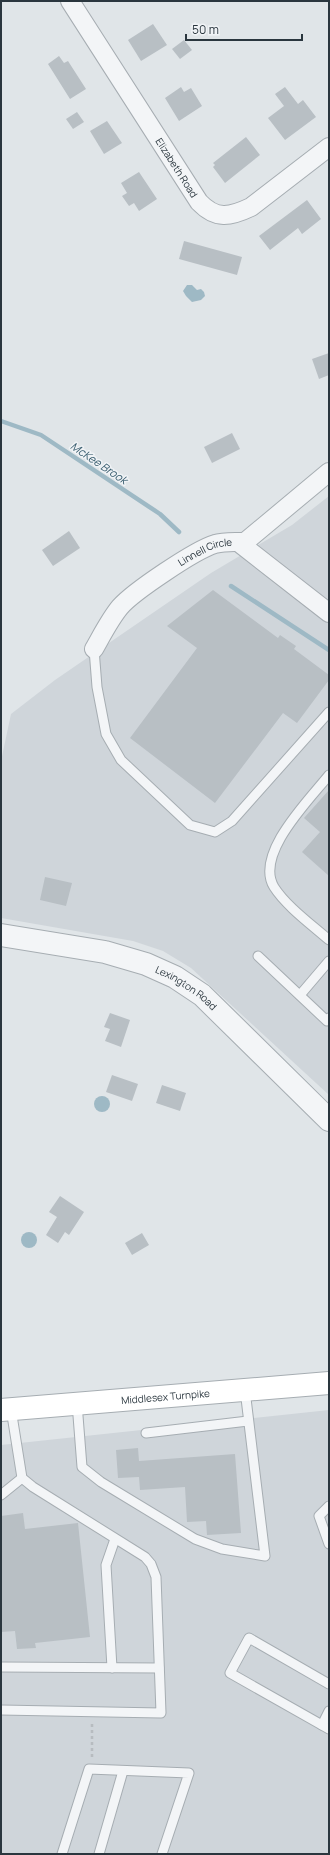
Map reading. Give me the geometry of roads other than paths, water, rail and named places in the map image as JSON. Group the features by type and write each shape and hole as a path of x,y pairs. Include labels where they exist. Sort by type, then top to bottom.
{"main road":[{"name":"Middlesex Turnpike","path":"6,1409 329,1383"}],"street":[{"name":"Elizabeth Road","path":"70,1 199,202 206,209 215,214 226,216 238,213 251,207 329,147"},
{"name":"Linnell Circle","path":"94,649 120,606 154,580 197,552 215,544 245,542 329,472"},
{"path":"238,542 329,613"},
{"name":"Lexington Road","path":"1,935 105,952 146,964 175,977 202,995 329,1120"}],"lane":[{"path":"94,649 97,687 106,734 121,760 190,824 215,832 232,821 329,712"},
{"path":"329,775 286,828 272,857 270,874 273,886 281,896 329,940"},
{"path":"258,956 327,1021 329,1018"},
{"path":"300,995 329,961"},
{"path":"76,1403 82,1468 101,1482 195,1539 222,1549 265,1556 244,1390"},
{"path":"1,1710 161,1713 156,1577 151,1564 145,1557 22,1478 6,1409"},
{"path":"146,1433 248,1422"},
{"path":"1,1495 22,1478"},
{"path":"329,1506 320,1516 329,1544"},
{"path":"112,1668 106,1566 115,1539"},
{"path":"329,1684 249,1638 230,1673 325,1727 329,1711"},
{"path":"1,1667 159,1668"},
{"path":"62,1854 89,1770 189,1773 162,1854"},
{"path":"99,1854 123,1771"}],"water":[{"path":"187,285 192,285 197,290 201,289 205,296 201,300 192,302 183,291"},
{"path":"99,1096 105,1096 110,1101 108,1110 105,1112 99,1112 94,1107 94,1101"},
{"path":"26,1232 32,1232 37,1237 35,1246 32,1248 26,1248 21,1243 21,1237"}],"waterway":[{"name":"McKee Brook","path":"1,421 41,435 160,514 179,532"},
{"name":"McKee Brook","path":"231,586 329,650"}]}
